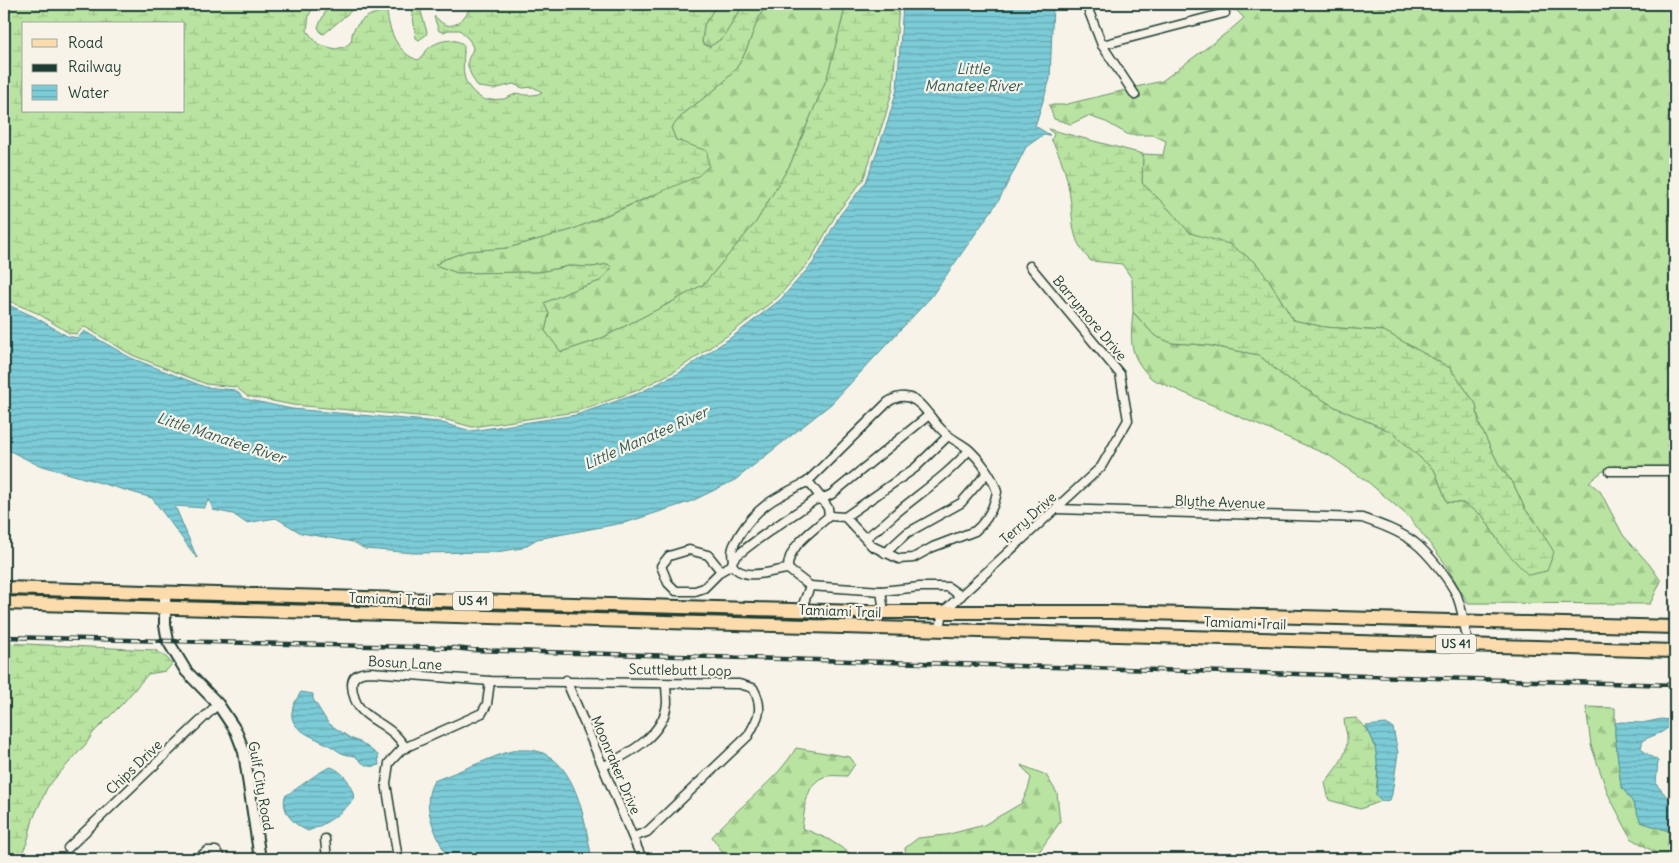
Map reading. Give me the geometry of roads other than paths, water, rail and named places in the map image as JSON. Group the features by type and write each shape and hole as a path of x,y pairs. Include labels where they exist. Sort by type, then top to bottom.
{"main road":[{"name":"Tamiami Trail","path":"4,588 884,612 1110,612 1675,627"},
{"name":"Tamiami Trail","path":"4,603 1675,650"}],"street":[{"path":"1086,4 1102,45 1136,95"},
{"path":"1102,45 1225,13 1222,4"},
{"name":"Barrymore Drive","path":"1030,266 1120,374 1128,420"},
{"path":"845,517 872,546 899,559 913,558 933,547 975,531 990,513 997,492 996,486 969,450 948,436 921,405 912,399 907,397 894,398 881,408 807,482 758,510 734,545 731,552 732,562 736,570 743,574 788,570 810,586 881,591 920,587 948,587 960,596"},
{"path":"721,571 708,555 690,550 669,556 661,566 668,582 676,591 695,591 704,588 746,547 815,500 832,494 929,415"},
{"name":"Terry Drive","path":"943,612 1101,467 1128,420"},
{"path":"788,570 788,560 793,550 829,516 845,517 915,468 948,436"},
{"path":"865,538 876,532 969,450"},
{"path":"1610,471 1675,471"},
{"path":"885,553 907,533 961,503 987,473"},
{"path":"807,482 828,508 829,516"},
{"name":"Blythe Avenue","path":"1056,509 1362,518 1383,525 1414,542 1447,577 1457,595 1464,621"},
{"path":"801,610 810,586"},
{"path":"881,591 884,612"},
{"name":"Gulf City Road","path":"165,592 168,641 186,671 218,704 236,731 244,752 260,859"},
{"path":"498,602 498,617"},
{"path":"940,629 943,612"},
{"path":"1464,621 1468,644"},
{"name":"Bosun Lane","path":"406,748 393,733 374,721 360,707 353,696 352,682 355,676 362,672 371,672 490,681"},
{"name":"Scuttlebutt Loop","path":"490,681 566,680 666,684 739,684 753,688 759,699 759,711 756,722 748,736 647,832 633,837"},
{"name":"Moonraker Drive","path":"566,680 642,859"},
{"path":"398,859 386,783 389,763 402,749 482,712 487,704 490,681"},
{"path":"604,766 626,755 655,732 664,717 667,704 666,684"},
{"name":"Chips Drive","path":"68,848 218,704"},
{"path":"325,839 327,859"},
{"path":"197,859 207,851 216,851 222,859"}],"water":[{"name":"Little Manatee River","path":"903,4 1053,4 1050,79 1035,126 1050,135 1043,135 1026,147 999,200 931,297 831,404 735,480 692,501 628,522 537,539 522,548 496,552 414,553 365,549 353,542 301,533 276,518 246,523 233,514 213,510 209,499 204,508 175,506 197,558 152,498 36,464 4,448 4,303 35,317 67,336 78,338 84,331 131,358 205,387 235,390 245,399 292,409 439,422 471,431 576,415 637,394 679,373 736,334 780,300 813,263 840,215 866,182 888,121 897,89"},
{"path":"301,692 313,694 313,699 328,723 378,755 379,765 366,765 355,756 342,753 301,730 292,719 292,712"},
{"path":"1662,719 1669,720 1669,727 1643,740 1641,748 1658,761 1656,784 1675,806 1675,833 1641,822 1632,801 1621,786 1615,735 1615,723 1642,723"},
{"path":"1386,724 1393,728 1398,753 1390,800 1382,801 1376,795 1378,775 1375,745 1366,726"},
{"path":"516,750 533,750 543,753 555,761 565,772 578,799 583,815 592,859 448,859 435,831 429,810 428,800 434,781"},
{"path":"331,767 340,772 347,780 352,789 354,799 333,818 308,831 294,822 287,813 284,802 285,796"}],"railway":[{"path":"4,637 454,648 1675,685"}]}
